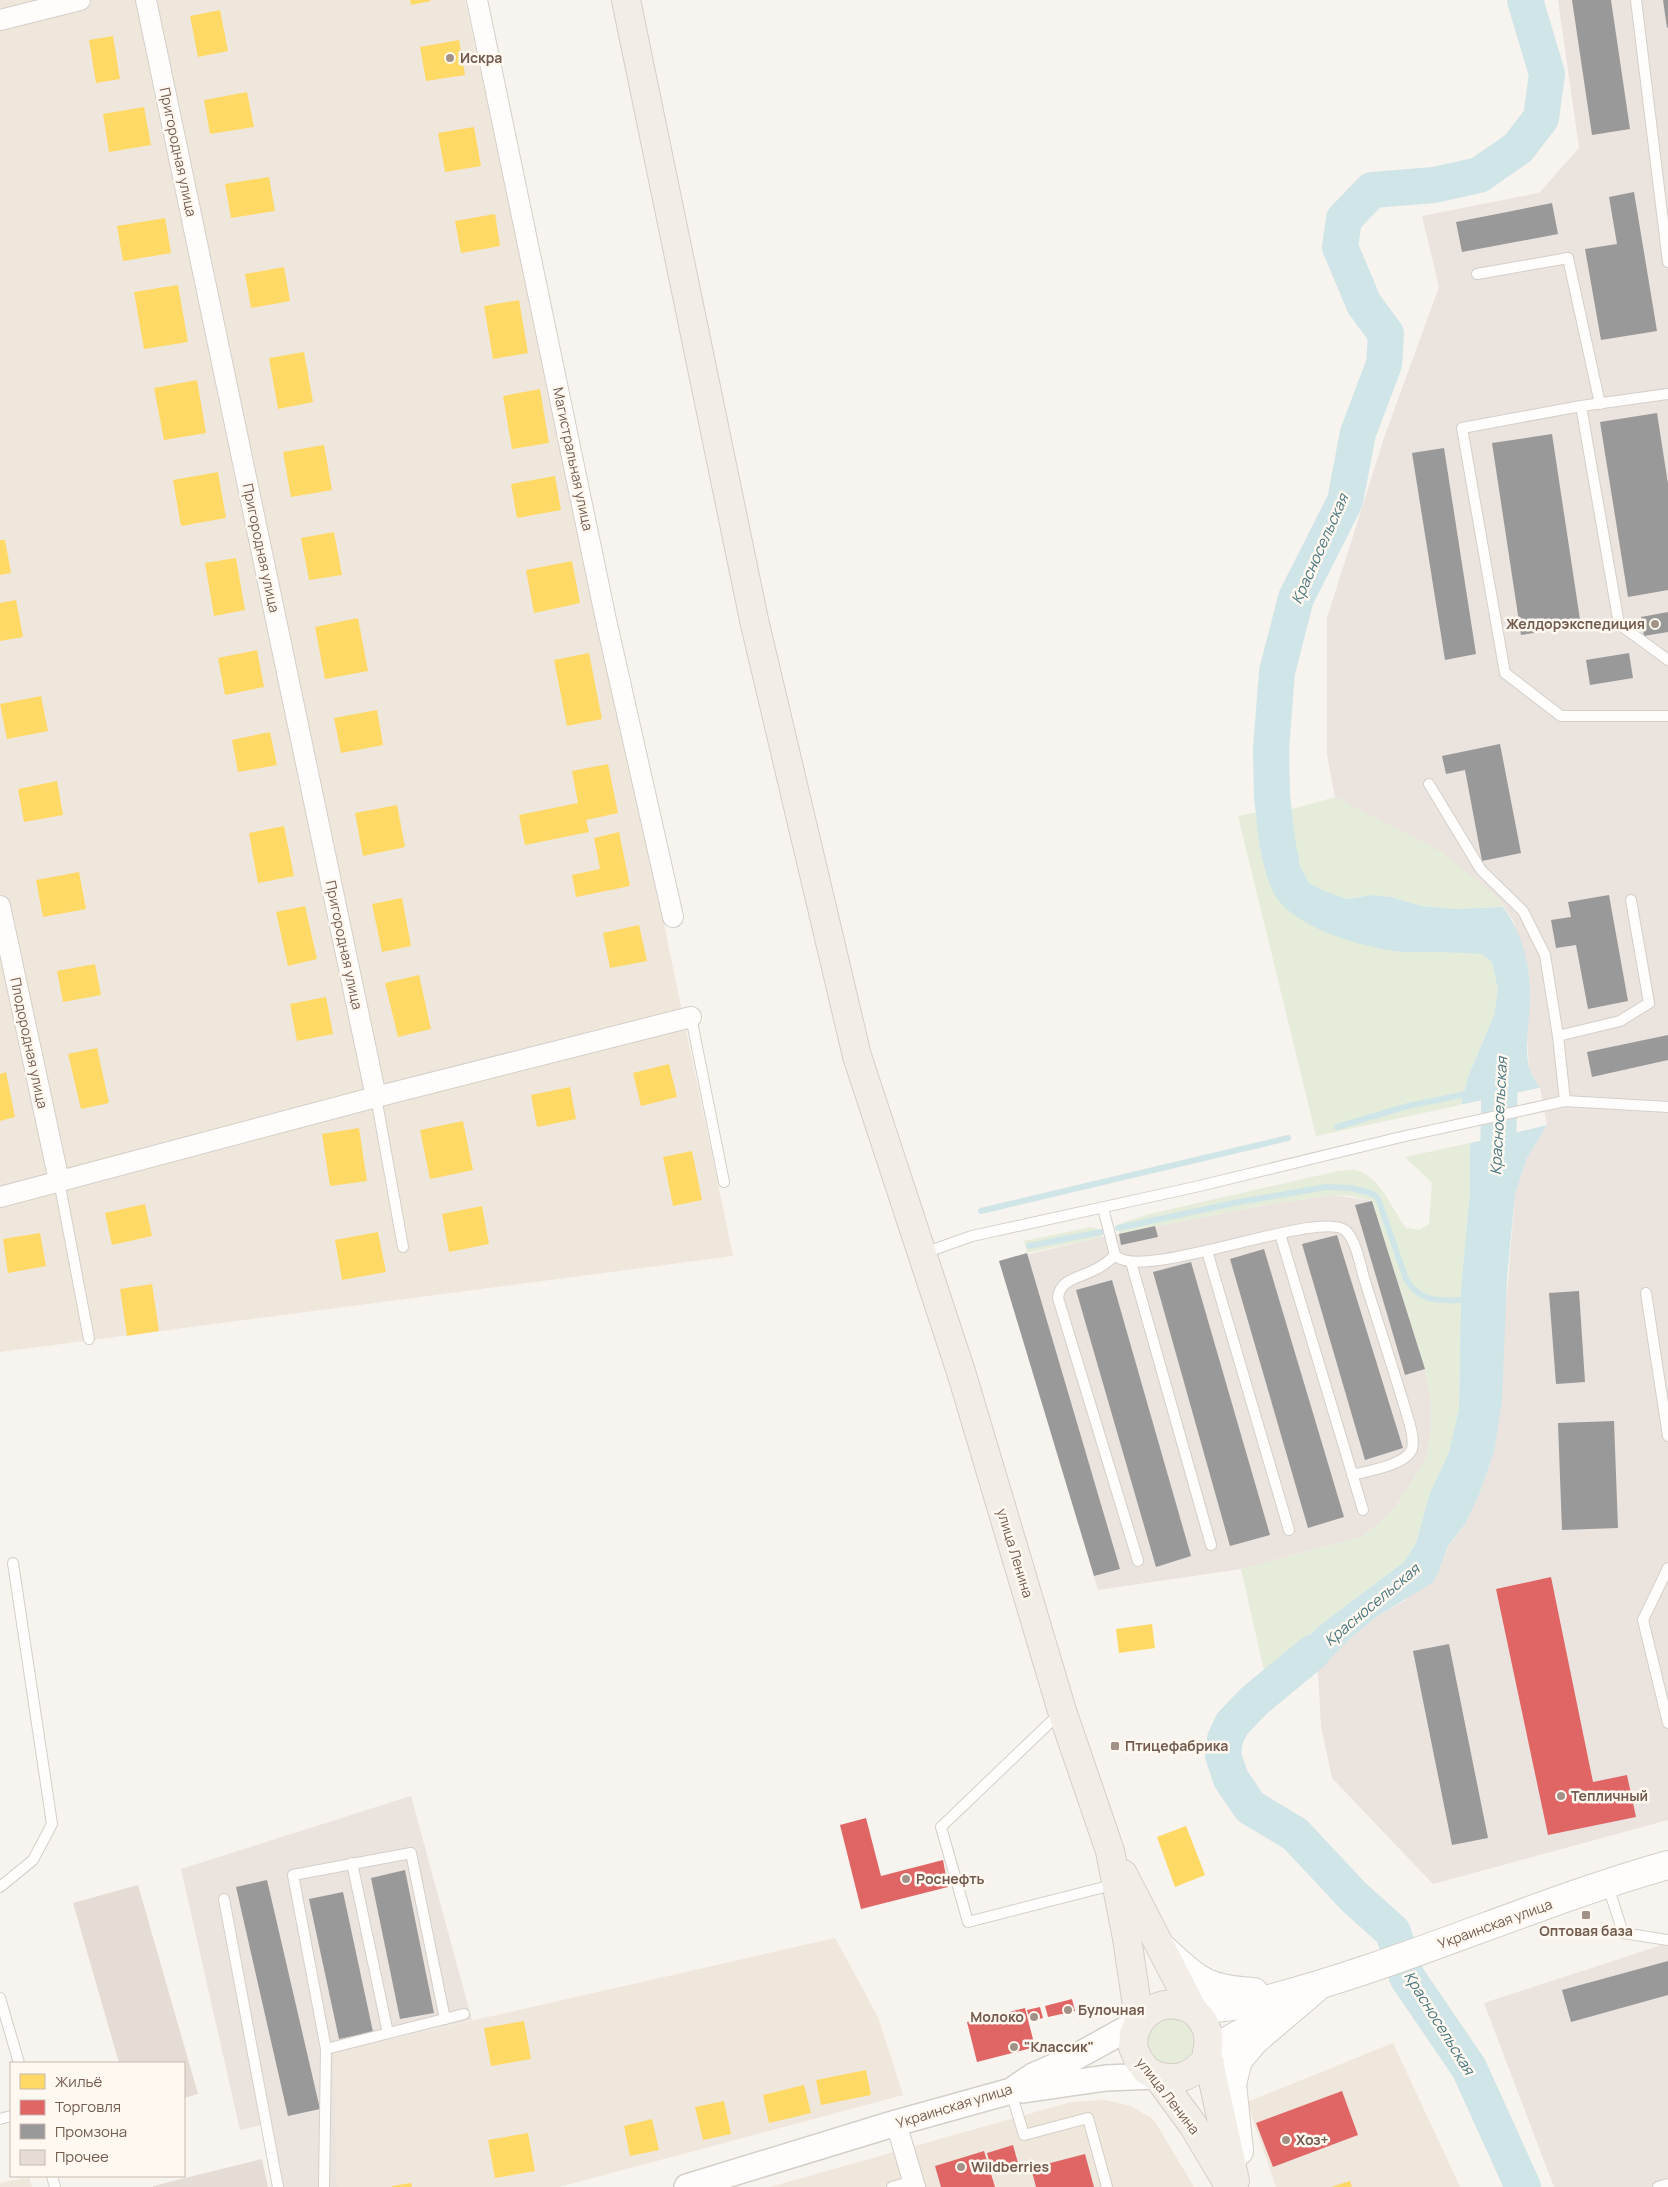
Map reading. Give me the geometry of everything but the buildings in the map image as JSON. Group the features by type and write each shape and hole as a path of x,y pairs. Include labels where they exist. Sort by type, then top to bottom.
{"main road":[{"name":"улица Ленина","path":"626,0 754,620 856,1056 920,1254 962,1375 1062,1711 1110,1851 1127,1938 1139,2022 1134,2034 1134,2047 1138,2059 1146,2070 1157,2076 1193,2125 1230,2187"},
{"name":"улица Ленина","path":"1110,1851 1162,1947 1193,2010 1208,2029 1209,2042 1205,2059 1238,2187"},
{"name":"Украинская улица","path":"1139,2022 1147,2012 1159,2005 1170,2003 1182,2005 1193,2010 1259,2002 1332,1980 1475,1932 1607,1882 1668,1865"},
{"path":"1162,1947 1194,1977 1209,1986 1227,1990 1254,1992 1332,1980"},
{"path":"1238,2187 1239,2149 1232,2084 1238,2060 1256,2040 1332,1980"},
{"name":"Украинская улица","path":"1157,2076 1170,2079 1182,2078 1193,2072 1205,2059 1236,2038 1332,1980"}],"street":[{"path":"0,20 80,0"},
{"name":"Пригородная улица","path":"146,0 376,1097"},
{"name":"Магистральная улица","path":"477,0 606,620 673,917"},
{"name":"Плодородная улица","path":"0,906 58,1181"},
{"path":"0,1197 376,1097 691,1017"},
{"name":"Украинская улица","path":"687,2187 896,2123 1011,2091 1033,2076 1072,2059 1139,2022"},
{"path":"1011,2091 1106,2078 1157,2076"},
{"path":"896,2123 914,2184"}],"lane":[{"path":"1636,0 1668,262"},
{"path":"1477,274 1568,258 1600,404"},
{"path":"1668,394 1581,406 1462,428 1505,673 1561,716 1668,716"},
{"path":"1581,406 1619,624 1668,660"},
{"path":"1429,784 1481,870 1524,911 1545,955 1558,1036 1565,1101"},
{"path":"1558,1036 1620,1021 1649,1003 1631,900"},
{"path":"691,1017 724,1182"},
{"path":"376,1097 403,1247"},
{"path":"920,1254 972,1236 1103,1208 1401,1137 1565,1101 1668,1107"},
{"path":"58,1181 89,1339"},
{"path":"1103,1208 1115,1255 1119,1260 1131,1262 1153,1261 1280,1234 1328,1226 1345,1230 1350,1236 1413,1439 1412,1450 1397,1463 1352,1476"},
{"path":"1280,1234 1363,1510"},
{"path":"1207,1251 1290,1530"},
{"path":"1115,1255 1097,1269 1066,1282 1059,1290 1058,1298 1138,1561"},
{"path":"1131,1262 1210,1545"},
{"path":"1646,1293 1668,1436"},
{"path":"0,1887 33,1860 52,1824 13,1563"},
{"path":"1668,1568 1643,1620 1668,1723"},
{"path":"1062,1711 941,1827 968,1922 1117,1883"},
{"path":"324,2187 326,2049 293,1875 411,1853 445,2019"},
{"path":"352,1864 388,2033"},
{"path":"1607,1882 1623,1933 1668,1940"},
{"path":"224,1899 278,2187"},
{"path":"0,1998 19,2062"},
{"path":"326,2049 464,2014"},
{"path":"1011,2091 1024,2135 1088,2118 1108,2187"},
{"path":"892,2187 914,2184"},
{"path":"1658,2187 1668,2184"}],"shaded area":[{"path":"0,0 465,0 585,545 733,1256 0,1352"},
{"path":"1558,0 1668,0 1668,1820 1433,1884 1332,1778 1321,1726 1318,1671 1351,1638 1376,1617 1404,1601 1439,1571 1448,1547 1465,1524 1479,1495 1494,1452 1515,1195 1527,1158 1547,1125 1540,1088 1529,1068 1527,1035 1530,997 1529,974 1514,922 1498,898 1366,814 1335,797 1327,755 1327,618 1385,435 1439,287 1422,216 1539,193 1579,148"},
{"path":"1333,1195 1372,1201 1425,1369 1431,1401 1431,1431 1427,1456 1411,1484 1391,1513 1362,1537 1241,1569 1098,1590 999,1261 1103,1237 1260,1206"},
{"path":"411,1796 472,2020 334,2052 337,2187 284,2187 265,2124 240,2130 181,1869"},
{"path":"835,1938 878,2017 903,2095 559,2187 337,2187 334,2052"},
{"path":"1668,1943 1668,2187 1554,2187 1484,2003"},
{"path":"1393,2043 1460,2187 1276,2187 1247,2102"},
{"path":"1104,2100 1131,2106 1154,2120 1194,2187 770,2187 1071,2102"},
{"path":"29,2177 32,2187 0,2187 0,2183"}],"green space":[{"path":"1335,797 1442,852 1498,898 1503,907 1456,909 1422,906 1391,897 1371,895 1348,899 1324,891 1309,883 1299,864 1289,810"},
{"path":"1258,812 1264,868 1443,952 1482,954 1492,962 1498,990 1494,1015 1468,1077 1461,1105 1316,1136 1238,816"},
{"path":"1470,1143 1470,1191 1461,1289 1459,1408 1449,1452 1430,1493 1416,1543 1404,1562 1323,1623 1265,1675 1241,1569 1362,1537 1391,1513 1427,1456 1431,1431 1431,1401 1425,1369 1372,1201 1351,1196 1333,1195 1260,1206 1119,1234 1119,1224 1150,1214 1338,1171 1352,1170 1363,1173 1378,1185 1406,1228 1419,1230 1429,1224 1432,1183 1405,1157"},
{"path":"1091,1227 1098,1229 1103,1237 1027,1253 1024,1241"},
{"path":"1171,2016 1181,2018 1189,2023 1194,2031 1196,2041 1194,2051 1189,2059 1181,2064 1171,2066 1161,2064 1153,2059 1148,2051 1146,2041 1148,2031 1153,2023 1161,2018"}],"water":[{"path":"1289,810 1299,864 1309,883 1324,891 1348,899 1371,895 1391,897 1422,906 1456,909 1503,907 1515,927 1527,962 1530,986 1528,1059 1532,1075 1540,1088 1461,1105 1468,1077 1494,1015 1498,990 1492,962 1482,954 1403,952 1362,944 1326,932 1308,924 1293,914 1280,903 1268,881 1262,851 1258,812"},
{"path":"1547,1125 1527,1158 1515,1195 1507,1277 1502,1401 1494,1452 1479,1495 1465,1524 1448,1546 1439,1571 1432,1583 1376,1617 1351,1638 1318,1671 1286,1696 1265,1675 1323,1623 1404,1562 1416,1543 1430,1493 1449,1452 1459,1408 1461,1289 1470,1191 1470,1143"}],"pier":[{"path":"1540,1088 1540,1090 1462,1107 1459,1105"},
{"path":"1547,1123 1547,1125 1468,1143 1470,1140"}],"waterway":[{"name":"Красносельская","path":"1281,860 1272,796 1271,749 1277,672 1296,598 1345,501 1358,433 1384,364 1386,334 1364,304 1340,247 1344,219 1372,190 1434,185 1479,175 1518,148 1541,118 1547,74 1525,0"},
{"name":"Красносельская","path":"1493,1187 1498,1157 1500,1064 1503,1049"},
{"path":"1337,1127 1408,1106 1472,1093"},
{"path":"981,1211 1288,1138"},
{"path":"1118,1228 1234,1203 1326,1187 1351,1188 1376,1196 1406,1279 1412,1287 1419,1293 1433,1299 1469,1300"},
{"path":"1029,1246 1101,1232"},
{"name":"Красносельская","path":"1312,1653 1254,1701 1232,1724 1225,1739 1223,1755 1231,1779 1250,1807 1295,1834 1354,1897 1393,1932 1407,1977 1469,2068 1523,2187"}],"place":[{"name":"Искра","path":"450,58"},
{"name":"Желдорэкспедиция","path":"1655,624"},
{"name":"Птицефабрика","path":"1115,1746"},
{"name":"Тепличный","path":"1561,1796"},
{"name":"Роснефть","path":"906,1879"},
{"name":"Оптовая база","path":"1586,1915"},
{"name":"Булочная","path":"1068,2010"},
{"name":"Молоко","path":"1034,2017"},
{"name":"\"Классик\"","path":"1014,2047"},
{"name":"Хоз+","path":"1286,2140"},
{"name":"Wildberries","path":"961,2167"}]}
